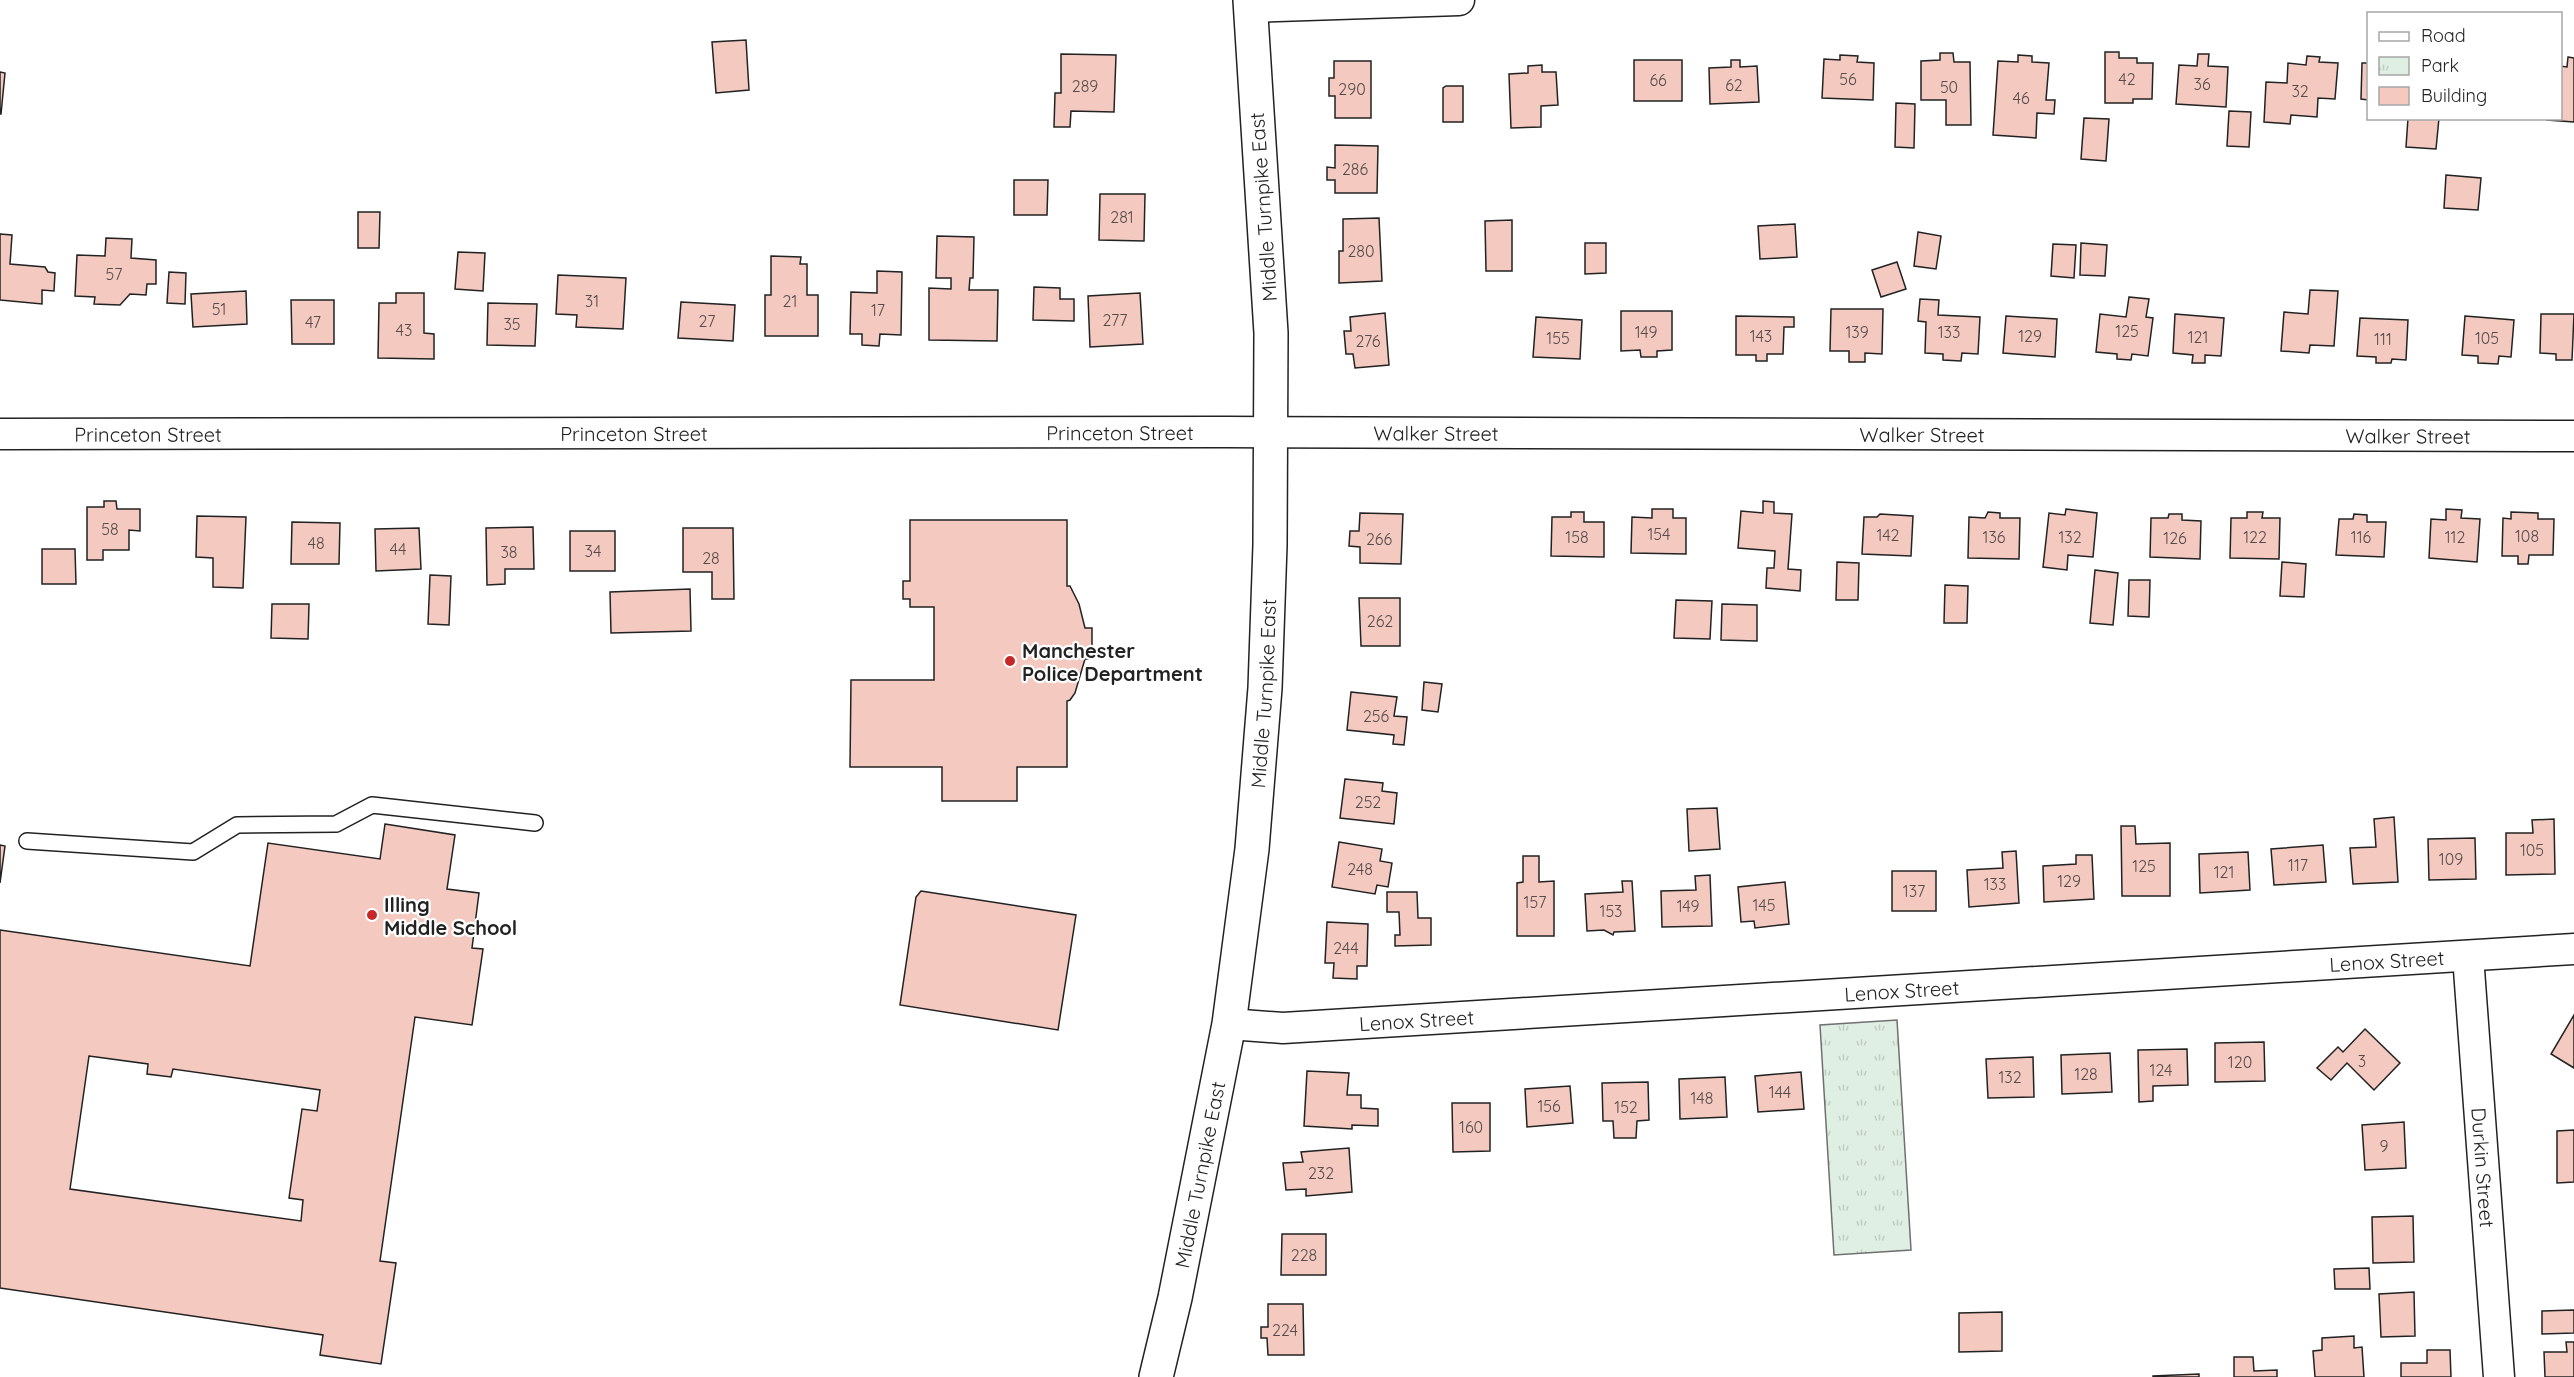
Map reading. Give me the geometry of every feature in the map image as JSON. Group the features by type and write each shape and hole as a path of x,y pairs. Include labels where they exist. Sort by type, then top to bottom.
{"main road":[{"name":"Middle Turnpike East","path":"1156,1377 1175,1298 1229,1024 1252,849 1265,688 1271,333 1250,4"}],"street":[{"path":"1250,4 1459,0"},
{"name":"Princeton Street","path":"0,434 1270,432"},
{"name":"Walker Street","path":"1270,432 2574,436"},
{"name":"Lenox Street","path":"1229,1024 1283,1028 2574,949"},
{"name":"Durkin Street","path":"2468,956 2499,1377"}],"lane":[{"path":"27,841 193,852 237,825 336,824 372,805 535,823"}],"green space":[{"path":"1897,1020 1911,1250 1834,1255 1820,1025"}],"building":[{"path":"746,40 749,90 716,93 712,42"},
{"path":"2105,52 2119,52 2119,58 2137,58 2137,63 2153,63 2152,99 2133,99 2133,103 2105,103"},
{"path":"1940,53 1953,53 1954,62 1970,62 1971,125 1946,125 1946,100 1921,100 1921,61 1940,60"},
{"path":"1061,54 1116,55 1114,112 1071,111 1070,127 1054,127 1055,93 1061,93"},
{"path":"2198,54 2209,54 2208,66 2228,67 2226,107 2176,104 2179,65 2197,66"},
{"path":"1840,55 1858,56 1857,62 1874,63 1873,100 1822,98 1824,59 1840,60"},
{"path":"2018,55 2032,56 2032,62 2049,63 2046,100 2055,100 2054,114 2037,113 2036,138 1993,135 1998,61 2018,62"},
{"path":"2307,56 2320,57 2319,62 2338,63 2335,99 2318,98 2317,117 2291,115 2290,124 2264,122 2266,82 2287,83 2288,63 2306,65"},
{"path":"2568,57 2574,58 2574,122 2547,120 2562,120 2562,66 2567,67"},
{"path":"1634,60 1682,60 1682,101 1634,101"},
{"path":"1731,60 1740,60 1740,67 1757,66 1759,102 1710,104 1709,68 1731,67"},
{"path":"1334,61 1371,61 1371,118 1335,118 1335,96 1329,96 1329,78 1334,78"},
{"path":"2362,63 2367,63 2367,100 2361,99"},
{"path":"1542,65 1542,72 1556,72 1558,105 1541,106 1541,127 1511,128 1509,74 1528,73 1528,66"},
{"path":"0,72 5,73 1,114 0,114"},
{"path":"1463,86 1463,122 1443,122 1443,88"},
{"path":"1896,103 1915,104 1914,148 1895,147"},
{"path":"2229,111 2251,112 2249,147 2227,146"},
{"path":"2084,118 2109,119 2106,161 2081,159"},
{"path":"2408,120 2439,120 2436,149 2406,147"},
{"path":"1335,145 1378,146 1377,193 1335,193 1335,180 1327,180 1327,167 1335,168"},
{"path":"2446,175 2481,178 2478,210 2444,208"},
{"path":"1014,180 1048,180 1047,215 1014,215"},
{"path":"1100,194 1145,194 1144,241 1099,240"},
{"path":"358,212 380,212 379,248 358,248"},
{"path":"1379,218 1382,281 1339,283 1339,251 1343,251 1343,219"},
{"path":"1512,220 1512,271 1486,271 1485,221"},
{"path":"1795,224 1797,257 1760,259 1758,226"},
{"path":"1918,232 1941,236 1936,269 1914,266"},
{"path":"0,234 12,235 10,264 45,267 48,272 55,273 54,291 42,290 42,304 0,300"},
{"path":"937,236 974,237 973,278 970,278 969,290 998,290 997,341 929,340 929,288 951,289 951,278 936,278"},
{"path":"106,238 132,239 131,258 156,260 156,284 147,284 146,295 130,294 120,305 94,304 95,297 75,296 77,255 105,256"},
{"path":"1585,243 1606,243 1606,273 1585,274"},
{"path":"2081,243 2107,245 2105,276 2080,275"},
{"path":"2053,244 2076,245 2074,278 2051,276"},
{"path":"458,252 485,253 483,291 455,289"},
{"path":"771,256 801,257 800,264 807,264 807,295 818,295 818,336 765,336 765,295 771,295"},
{"path":"1897,262 1906,289 1881,297 1872,270"},
{"path":"877,271 902,272 901,335 880,334 879,346 862,345 862,334 850,334 851,292 877,293"},
{"path":"169,272 186,273 185,304 167,303"},
{"path":"558,275 626,278 623,329 576,327 577,315 556,314"},
{"path":"1034,287 1060,288 1060,299 1074,299 1074,321 1033,320"},
{"path":"2310,290 2338,291 2334,346 2310,345 2309,353 2281,351 2284,312 2308,314"},
{"path":"246,291 247,324 193,327 191,294"},
{"path":"396,293 424,293 424,333 434,334 434,359 378,358 379,303 396,303"},
{"path":"1140,293 1143,344 1090,347 1088,296"},
{"path":"2129,297 2149,299 2146,317 2153,318 2148,356 2132,354 2131,360 2117,359 2117,354 2096,352 2100,314 2126,317"},
{"path":"1920,299 1939,300 1938,315 1980,317 1978,354 1962,353 1961,361 1943,360 1943,354 1925,353 1926,322 1918,321"},
{"path":"291,300 334,300 334,344 292,344"},
{"path":"681,302 735,305 733,341 678,338"},
{"path":"488,303 537,304 535,346 487,345"},
{"path":"1831,309 1883,309 1882,354 1865,353 1865,362 1849,362 1849,351 1830,351"},
{"path":"1621,311 1672,311 1672,350 1657,351 1657,357 1641,357 1640,350 1621,351"},
{"path":"1385,313 1389,365 1355,368 1353,354 1346,354 1344,331 1351,331 1350,317"},
{"path":"2175,314 2224,318 2221,356 2205,355 2205,363 2192,363 2193,355 2173,353"},
{"path":"2541,314 2574,314 2572,360 2556,360 2556,354 2540,353"},
{"path":"1736,316 1794,317 1794,327 1784,327 1783,354 1767,354 1767,361 1756,361 1756,355 1736,355"},
{"path":"2006,316 2057,319 2055,357 2003,353"},
{"path":"2465,316 2514,320 2511,357 2499,356 2498,364 2478,363 2478,356 2462,355"},
{"path":"1536,317 1582,320 1580,359 1533,357"},
{"path":"2360,318 2408,320 2406,360 2392,359 2391,363 2376,363 2376,357 2357,356"},
{"path":"104,501 116,501 117,509 140,509 140,531 129,530 129,550 103,550 103,560 87,560 87,507 104,507"},
{"path":"1763,501 1774,502 1774,513 1792,514 1788,569 1801,570 1800,591 1766,588 1767,568 1774,568 1775,551 1738,548 1741,511 1763,513"},
{"path":"1652,509 1673,509 1673,518 1686,518 1686,554 1631,553 1632,517 1652,518"},
{"path":"2066,509 2097,513 2093,557 2068,555 2067,570 2043,567 2049,513 2065,515"},
{"path":"2446,509 2462,510 2461,518 2480,519 2477,562 2429,558 2431,519 2446,520"},
{"path":"1571,512 1584,512 1584,522 1604,522 1604,557 1551,556 1552,517 1571,517"},
{"path":"1988,512 2000,513 2000,518 2020,518 2019,559 1968,558 1969,517 1985,518"},
{"path":"2247,512 2263,512 2262,518 2280,518 2279,559 2230,558 2231,518 2247,518"},
{"path":"2511,512 2538,513 2538,519 2554,519 2553,555 2529,555 2528,564 2518,564 2518,556 2502,556 2503,518 2511,519"},
{"path":"1360,513 1403,514 1401,564 1360,563 1360,547 1349,546 1350,531 1359,531"},
{"path":"1880,514 1913,516 1911,556 1862,554 1864,517 1877,517"},
{"path":"2169,514 2182,514 2182,520 2201,521 2200,559 2150,557 2151,518 2168,518"},
{"path":"2354,514 2367,515 2367,522 2386,522 2384,557 2336,555 2339,519 2353,519"},
{"path":"197,516 246,517 243,588 213,587 213,558 196,557"},
{"name":"Manchester Police Department","path":"910,520 1067,520 1067,586 1070,586 1079,604 1085,628 1092,628 1092,659 1085,659 1075,693 1067,701 1067,767 1017,767 1017,801 942,801 942,767 850,767 851,680 934,680 934,607 910,607 910,599 903,599 903,581 910,581"},
{"path":"292,522 340,523 339,564 291,564"},
{"path":"533,527 534,569 505,569 505,584 487,585 486,528"},
{"path":"419,528 421,569 376,571 375,529"},
{"path":"683,528 733,528 734,599 712,599 712,572 683,572"},
{"path":"570,531 615,531 615,571 570,571"},
{"path":"42,549 75,549 76,584 42,584"},
{"path":"1837,562 1859,563 1858,600 1836,600"},
{"path":"2282,562 2306,564 2304,597 2280,596"},
{"path":"2095,570 2118,573 2113,625 2090,623"},
{"path":"430,575 451,576 449,625 428,624"},
{"path":"2129,580 2150,580 2149,617 2128,616"},
{"path":"1945,585 1968,586 1967,623 1944,623"},
{"path":"690,589 691,631 611,633 610,592"},
{"path":"1359,598 1400,598 1400,646 1361,646"},
{"path":"1676,600 1712,601 1710,639 1674,638"},
{"path":"272,604 309,604 308,639 271,638"},
{"path":"1722,604 1757,605 1757,641 1721,640"},
{"path":"1424,682 1442,684 1438,712 1422,710"},
{"path":"1351,692 1397,697 1394,716 1407,717 1404,745 1393,744 1394,735 1347,730"},
{"path":"1345,779 1383,783 1382,791 1397,793 1394,824 1340,818"},
{"path":"1717,808 1720,849 1689,851 1687,809"},
{"path":"2394,817 2398,882 2353,884 2350,848 2376,847 2374,819"},
{"path":"2554,819 2555,874 2506,875 2506,833 2533,833 2532,820"},
{"path":"385,824 455,835 447,889 479,893 472,948 483,949 472,1025 415,1017 380,1261 396,1263 381,1364 320,1355 323,1335 0,1288 0,930 250,966 268,843 380,859","holes":["89,1056 148,1064 147,1074 171,1077 173,1069 320,1090 317,1111 302,1109 289,1198 303,1200 301,1221 70,1189"]},
{"path":"2121,826 2135,826 2136,844 2170,843 2170,896 2122,896"},
{"path":"2475,838 2476,879 2429,880 2428,839"},
{"path":"1339,842 1382,849 1380,861 1392,863 1388,887 1377,885 1375,894 1332,887"},
{"path":"0,845 5,846 0,883"},
{"path":"2323,845 2326,882 2274,885 2271,849"},
{"path":"2016,851 2019,903 1969,907 1967,870 2003,868 2002,852"},
{"path":"2248,852 2250,890 2200,893 2199,854"},
{"path":"2076,855 2092,855 2094,899 2044,902 2043,866 2076,864"},
{"path":"1523,856 1539,856 1539,882 1554,881 1554,936 1517,936 1517,883 1523,882"},
{"path":"1892,871 1936,871 1936,911 1892,911"},
{"path":"1710,875 1712,926 1662,927 1661,891 1696,890 1695,876"},
{"path":"1622,881 1632,881 1635,931 1614,932 1613,935 1604,930 1587,931 1585,894 1623,892"},
{"path":"1785,882 1789,924 1755,928 1754,921 1741,922 1738,887"},
{"path":"921,891 1076,915 1058,1030 900,1005 916,897"},
{"path":"1387,892 1417,892 1418,918 1431,918 1431,945 1395,946 1395,935 1400,935 1399,912 1387,912"},
{"path":"1327,922 1368,924 1367,966 1357,966 1357,979 1333,978 1334,963 1325,963"},
{"path":"2574,1015 2574,1068 2551,1054"},
{"path":"2365,1029 2400,1063 2374,1090 2347,1063 2331,1080 2317,1068 2338,1047 2343,1052"},
{"path":"2264,1042 2265,1081 2215,1082 2215,1043"},
{"path":"2187,1049 2188,1085 2153,1086 2153,1101 2139,1102 2138,1050"},
{"path":"2110,1053 2112,1092 2062,1094 2061,1055"},
{"path":"2033,1057 2034,1097 1988,1098 1986,1059"},
{"path":"1307,1071 1349,1073 1347,1095 1361,1095 1361,1108 1378,1109 1378,1126 1352,1125 1352,1129 1304,1126"},
{"path":"1801,1072 1804,1109 1758,1112 1755,1076"},
{"path":"1725,1077 1727,1117 1680,1119 1679,1079"},
{"path":"1648,1082 1649,1120 1637,1121 1636,1138 1614,1138 1613,1121 1603,1121 1602,1083"},
{"path":"1570,1086 1573,1123 1527,1127 1525,1089"},
{"path":"1452,1103 1490,1103 1490,1151 1453,1152"},
{"path":"2404,1122 2406,1168 2365,1170 2362,1125"},
{"path":"2574,1130 2574,1182 2557,1183 2557,1131"},
{"path":"1349,1148 1352,1192 1306,1196 1306,1189 1286,1190 1283,1163 1303,1162 1301,1152"},
{"path":"2413,1216 2414,1262 2373,1263 2372,1217"},
{"path":"1282,1234 1326,1234 1326,1275 1281,1275"},
{"path":"2369,1268 2370,1289 2335,1289 2334,1269"},
{"path":"2414,1292 2415,1336 2381,1337 2379,1294"},
{"path":"1268,1304 1303,1304 1304,1355 1268,1355 1267,1338 1261,1338 1261,1327 1268,1327"},
{"path":"2574,1310 2574,1333 2542,1334 2542,1311"},
{"path":"2002,1312 2002,1351 1959,1352 1959,1313"},
{"path":"2354,1336 2354,1348 2362,1347 2364,1377 2315,1377 2313,1351 2322,1350 2322,1338"},
{"path":"2566,1342 2574,1342 2574,1377 2545,1377 2544,1352 2567,1352"},
{"path":"2427,1350 2450,1350 2451,1377 2401,1377 2401,1363 2427,1363"},
{"path":"2234,1357 2253,1357 2254,1371 2277,1370 2277,1377 2234,1377"},
{"path":"2199,1374 2199,1377 2153,1377 2153,1376"}],"place":[{"name":"Manchester Police Department","path":"1010,661"},
{"name":"Illing Middle School","path":"372,915"}]}
